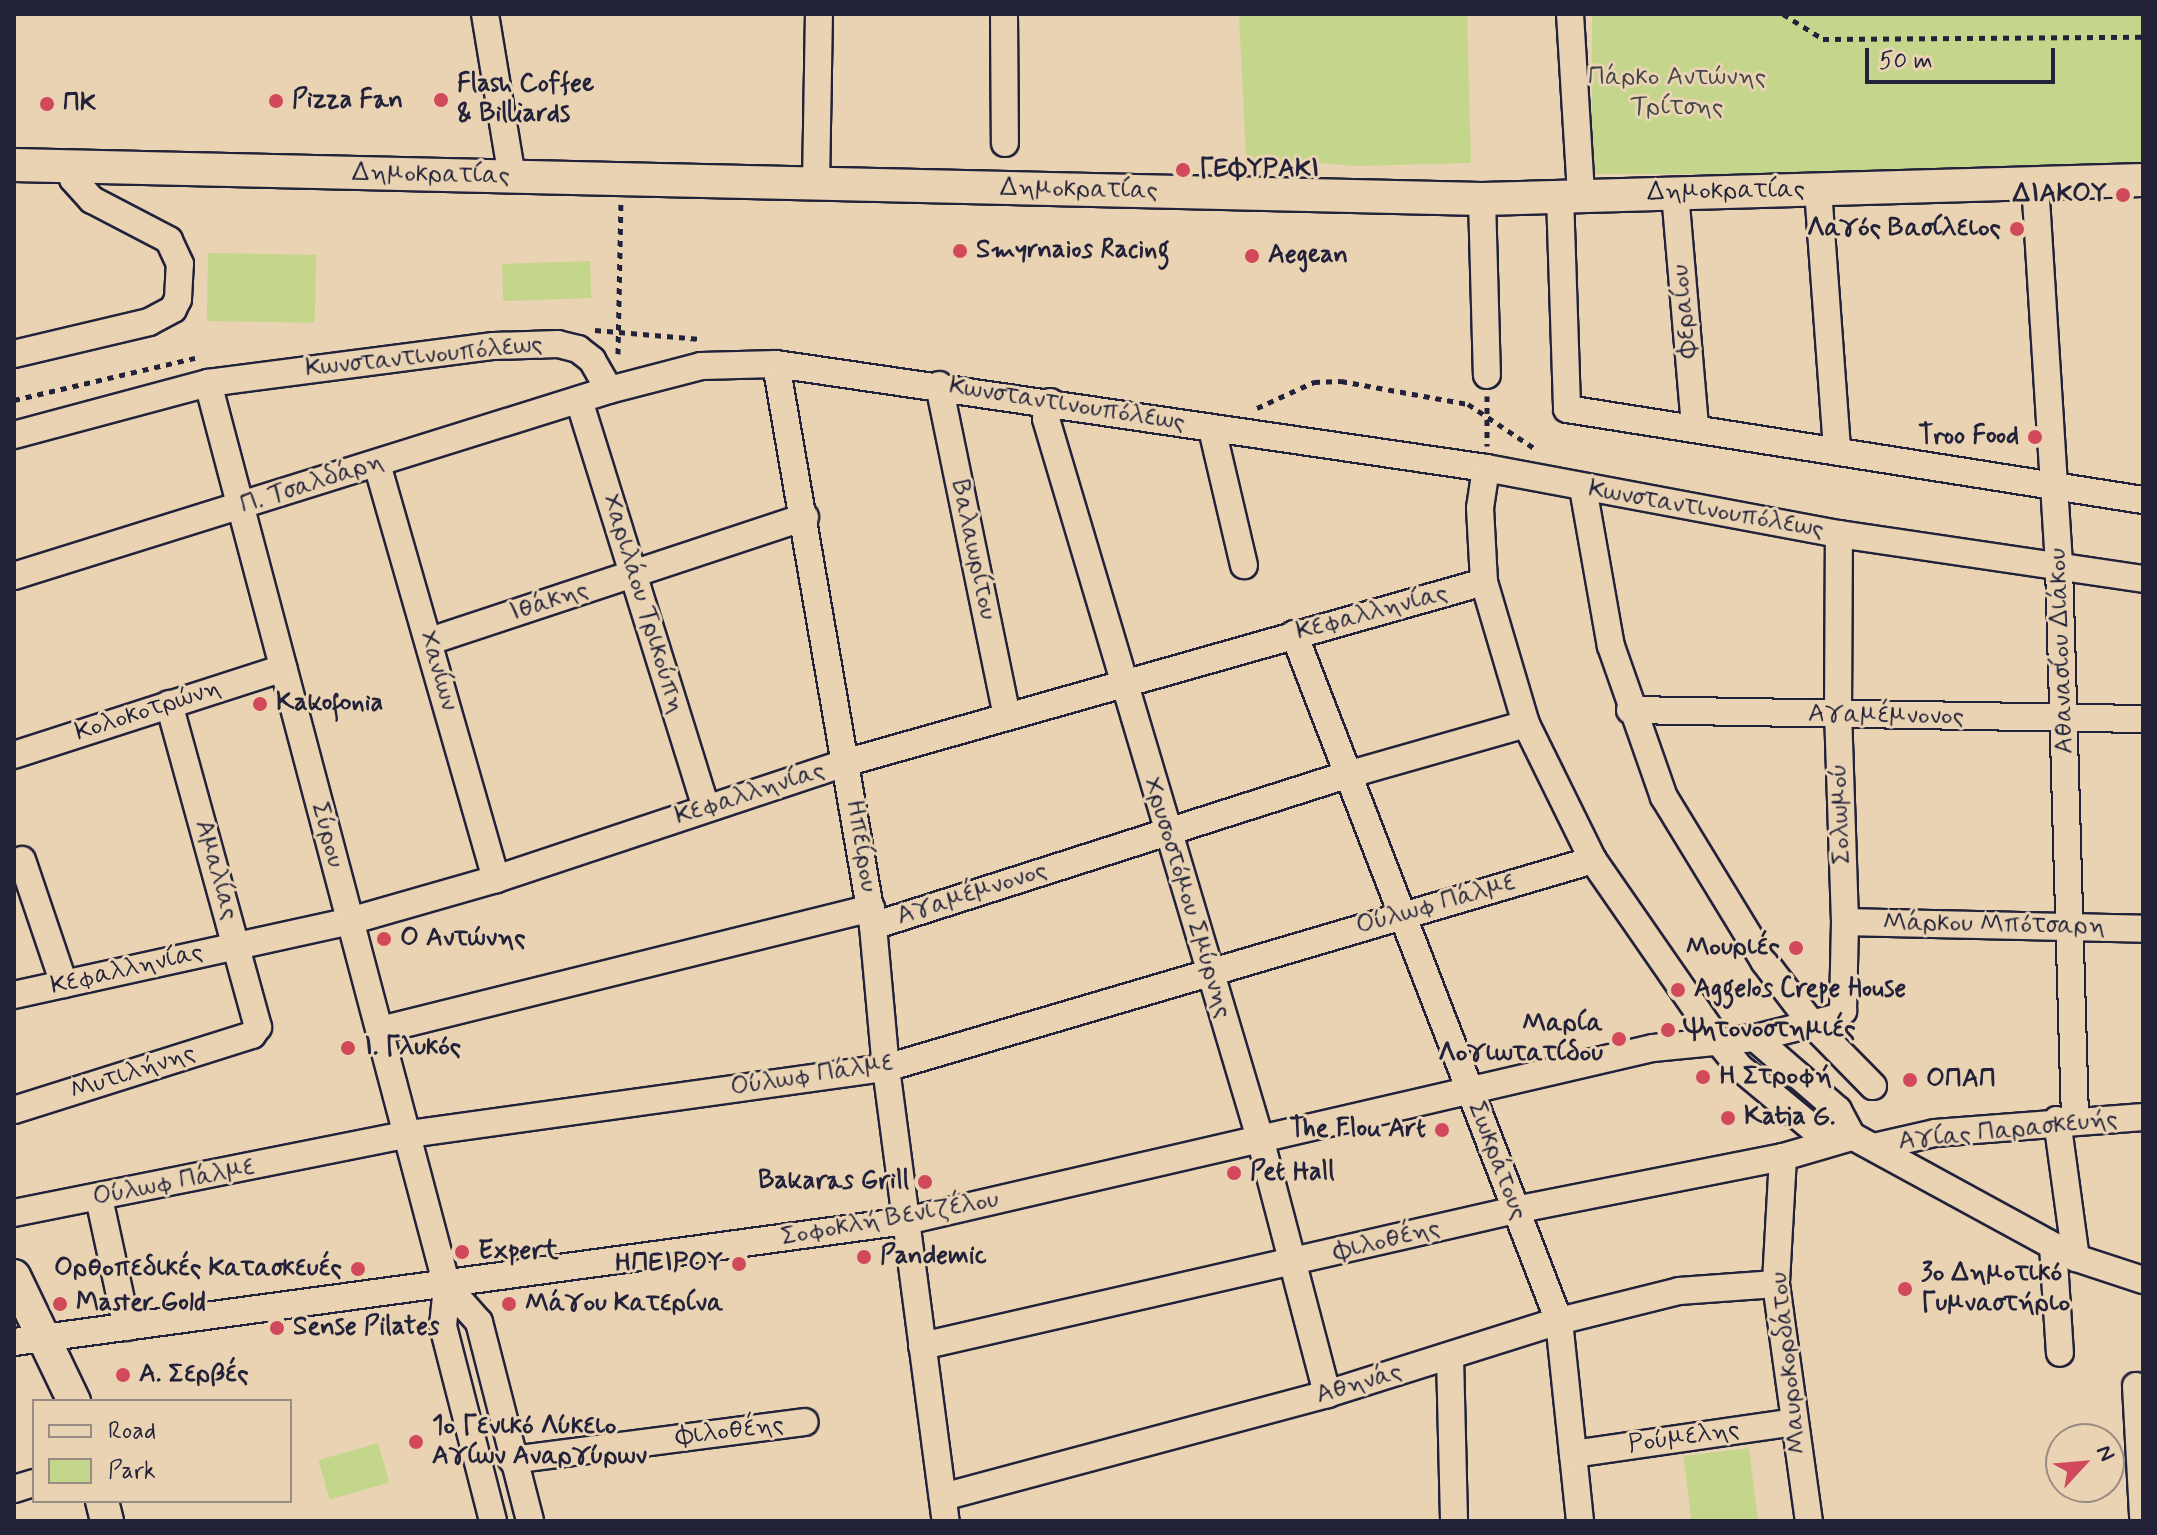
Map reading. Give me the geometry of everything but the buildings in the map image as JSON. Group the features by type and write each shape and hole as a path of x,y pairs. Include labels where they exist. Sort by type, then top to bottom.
{"main road":[{"name":"Δημοκρατίας","path":"14,165 1482,199 2143,180"},
{"path":"14,1276 47,1338 73,1399"}],"street":[{"path":"485,14 512,177"},
{"path":"816,184 819,14"},
{"path":"1004,14 1005,143"},
{"path":"1570,14 1567,409 2143,500"},
{"path":"14,354 149,322 173,309 178,299 180,264 174,246 134,219 92,200 73,179 71,167"},
{"name":"Αθανασίου Διάκου","path":"2035,183 2059,566 2073,928 2060,1353"},
{"path":"1818,190 1837,451"},
{"name":"Φεραίου","path":"1675,193 1695,428"},
{"path":"1482,199 1487,375"},
{"name":"Κωνσταντινουπόλεως","path":"14,435 208,383 365,359 520,345 578,349 604,381 701,366 776,364 939,385 1212,429 1486,468 1839,534 2143,579"},
{"name":"Ηπείρου","path":"776,364 848,762 873,926 886,1068 944,1509"},
{"name":"Π. Τσαλδάρη","path":"14,576 579,400 604,381"},
{"name":"Σύρου","path":"208,383 409,1134 447,1286 443,1326 493,1521"},
{"name":"Βαλαωρίτου","path":"939,385 1007,716"},
{"name":"Χαριλάου Τρικούπη","path":"579,400 706,808"},
{"name":"Χρυσοστόμου Σμύρνης","path":"1050,402 1046,419 1166,831 1260,1138 1327,1394"},
{"path":"1212,429 1244,565"},
{"name":"Χανίων","path":"377,464 496,879"},
{"path":"1486,468 1480,508 1484,582 1526,724 1593,860 1739,1067 1816,1131 1863,1142 2064,1252 2143,1280"},
{"path":"1583,488 1591,557 1630,710 1664,797 1713,882 1812,1024 1873,1086"},
{"name":"Ιθάκης","path":"430,641 805,517"},
{"name":"Σολωμού","path":"1812,1024 1843,1011 1845,922 1838,715 1839,534"},
{"name":"Κεφαλληνίας","path":"14,995 350,921 496,879 848,762 1484,582"},
{"name":"Σωκράτους","path":"1294,634 1559,1321 1580,1521"},
{"name":"Κολοκοτρώνη","path":"14,755 283,668"},
{"name":"Αμαλίας","path":"169,704 258,1014 252,1035"},
{"name":"Αγαμέμνονος","path":"1630,710 2143,719"},
{"name":"Αγαμέμνονος","path":"380,1030 871,908 873,926 1347,775 1526,724"},
{"path":"22,860 64,984"},
{"name":"Ούλωφ Πάλμε","path":"14,1213 409,1134 886,1068 1593,860"},
{"name":"Μάρκου Μπότσαρη","path":"1845,922 2143,929"},
{"name":"Σοφοκλή Βενιζέλου","path":"14,1342 447,1286 906,1221 1260,1138 1471,1094 1653,1048 1755,1038 1812,1024"},
{"name":"Μυτιλήνης","path":"14,1110 252,1035"},
{"path":"1755,1038 1838,1110 1863,1142"},
{"name":"Αγίας Παρασκευής","path":"1863,1142 2066,1119 2143,1117"},
{"name":"Φιλοθέης","path":"922,1346 1515,1210 1863,1142"},
{"name":"Μαυροκορδάτου","path":"1783,1157 1776,1284 1809,1521"},
{"path":"99,1198 127,1327"},
{"name":"Αθηνάς","path":"944,1509 1559,1321 1679,1291 1776,1284"},
{"name":"Σύρου","path":"447,1286 479,1322 530,1521"},
{"path":"1450,1356 1454,1521"},
{"path":"2136,1386 2143,1516"},
{"name":"Φιλοθέης","path":"512,1460 805,1422"},
{"name":"Ρούμελης","path":"1573,1454 1794,1422"}],"path":[{"path":"1783,14 1823,39 2143,37"},
{"path":"604,381 618,355 621,179"},
{"path":"1486,468 1487,375"}],"green space":[{"path":"1239,14 1467,14 1471,163 1354,166 1246,157"},
{"name":"Πάρκο Αντώνης Τρίτσης","path":"1592,14 2143,14 2143,174 1592,174"},
{"path":"208,253 316,255 315,323 207,321"},
{"path":"590,261 591,298 503,301 502,264"},
{"path":"378,1443 389,1482 330,1500 318,1460"},
{"path":"1749,1448 1758,1521 1691,1521 1683,1456"}],"place":[{"name":"Flash Coffee & Billiards","path":"441,100"},
{"name":"Pizza Fan","path":"276,101"},
{"name":"ΠΚ","path":"47,104"},
{"name":"ΓΕΦΥΡΑΚΙ","path":"1183,170"},
{"name":"ΔΙΑΚΟΥ","path":"2123,195"},
{"name":"Λαγός Βασίλειος","path":"2017,229"},
{"name":"Smyrnaios Racing","path":"960,251"},
{"name":"Aegean","path":"1252,256"},
{"name":"Troo Food","path":"2035,437"},
{"name":"Kakofonia","path":"260,704"},
{"name":"Ο Αντώνης","path":"384,939"},
{"name":"Μουριές","path":"1796,948"},
{"name":"Aggelos Crepe House","path":"1678,990"},
{"name":"Ψητονοστημιές","path":"1668,1030"},
{"name":"Μαρία Λογιωτατίδου","path":"1619,1039"},
{"name":"Ι. Γλυκός","path":"348,1048"},
{"name":"Η Στροφή","path":"1703,1077"},
{"name":"ΟΠΑΠ","path":"1910,1080"},
{"name":"Katia G.","path":"1728,1118"},
{"name":"The Flou Art","path":"1442,1130"},
{"name":"Pet Hall","path":"1234,1173"},
{"name":"Bakaras Grill","path":"925,1182"},
{"name":"Expert","path":"462,1252"},
{"name":"Pandemic","path":"864,1257"},
{"name":"ΗΠΕΙΡΟΥ","path":"739,1264"},
{"name":"Ορθοπεδικές Κατασκευές","path":"358,1269"},
{"name":"3ο Δημοτικό Γυμναστήριο","path":"1905,1289"},
{"name":"Master Gold","path":"60,1304"},
{"name":"Μάγου Κατερίνα","path":"509,1304"},
{"name":"Sense Pilates","path":"277,1328"},
{"name":"Α. Σερβές","path":"123,1375"},
{"name":"1ο Γενικό Λύκειο Αγίων Αναργύρων","path":"416,1442"}]}
